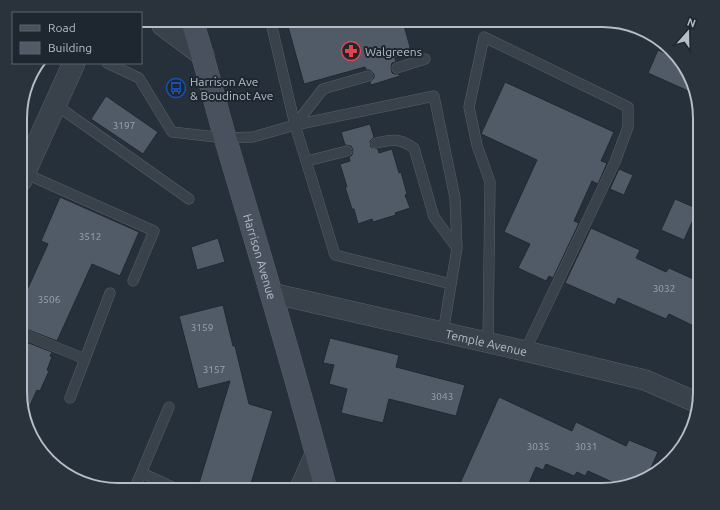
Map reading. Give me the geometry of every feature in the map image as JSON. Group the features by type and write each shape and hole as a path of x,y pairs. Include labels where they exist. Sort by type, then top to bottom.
{"main road":[{"name":"Harrison Avenue","path":"194,27 324,483"}],"street":[{"path":"167,27 203,55"},
{"path":"28,145 56,105 74,64"},
{"name":"Temple Avenue","path":"271,293 488,344 526,351 645,380 693,401"},
{"path":"302,483 316,452"}],"lane":[{"path":"272,27 295,125 335,255 451,284"},
{"path":"488,344 490,182 477,146 469,107 484,37 628,107 628,127 615,162 526,351"},
{"path":"397,68 425,59"},
{"path":"109,64 139,78 172,132 225,138 253,137 295,125 434,96 455,198 457,248 443,333"},
{"path":"295,125 323,89 368,76"},
{"path":"56,105 189,199"},
{"path":"376,143 392,139 404,141 414,148 434,218 457,248"},
{"path":"307,161 347,151"},
{"path":"27,179 154,231 134,281"},
{"path":"70,398 110,293"},
{"path":"27,335 85,359"},
{"path":"138,483 169,406"},
{"path":"142,474 163,483"}],"building":[{"name":"Walgreens","path":"288,27 404,27 410,47 405,55 395,58 396,62 392,63 391,67 392,73 399,74 400,76 371,85 370,82 374,78 374,74 370,70 366,70 365,67 304,84"},
{"path":"658,50 665,53 678,68 684,78 689,91 648,73"},
{"path":"505,82 614,132 601,161 607,163 598,184 592,181 574,221 579,223 553,278 549,276 546,281 518,268 530,244 504,232 537,160 481,134"},
{"path":"106,96 158,132 143,154 91,119"},
{"path":"370,124 374,137 370,141 371,147 378,149 379,153 392,149 399,173 401,172 407,194 405,195 410,208 395,213 396,215 373,222 372,219 358,224 345,187 347,187 340,164 350,161 349,157 352,155 353,150 351,146 345,145 341,132"},
{"path":"619,169 633,175 624,195 610,189"},
{"path":"60,197 139,232 120,276 92,264 57,341 27,329 27,288 48,244 41,241"},
{"path":"675,199 693,207 693,220 684,240 661,230"},
{"path":"591,228 640,250 636,258 666,272 669,268 693,279 693,326 669,314 666,319 618,298 615,305 565,283"},
{"path":"218,238 225,262 197,270 191,247"},
{"path":"223,305 249,404 273,411 251,483 199,483 230,381 198,389 179,316"},
{"path":"330,338 399,355 396,367 465,385 456,416 389,399 383,423 341,413 347,389 329,384 334,365 323,363"},
{"path":"27,342 52,352 50,356 52,357 47,370 49,371 40,391 37,390 29,408 27,398"},
{"path":"499,397 572,431 576,422 626,446 629,440 658,452 651,468 647,471 631,478 614,482 588,471 585,476 577,472 574,476 546,464 543,470 536,467 529,483 460,483"}],"place":[{"name":"Walgreens","path":"351,51"},
{"name":"Harrison Ave & Boudinot Ave","path":"176,88"}]}
